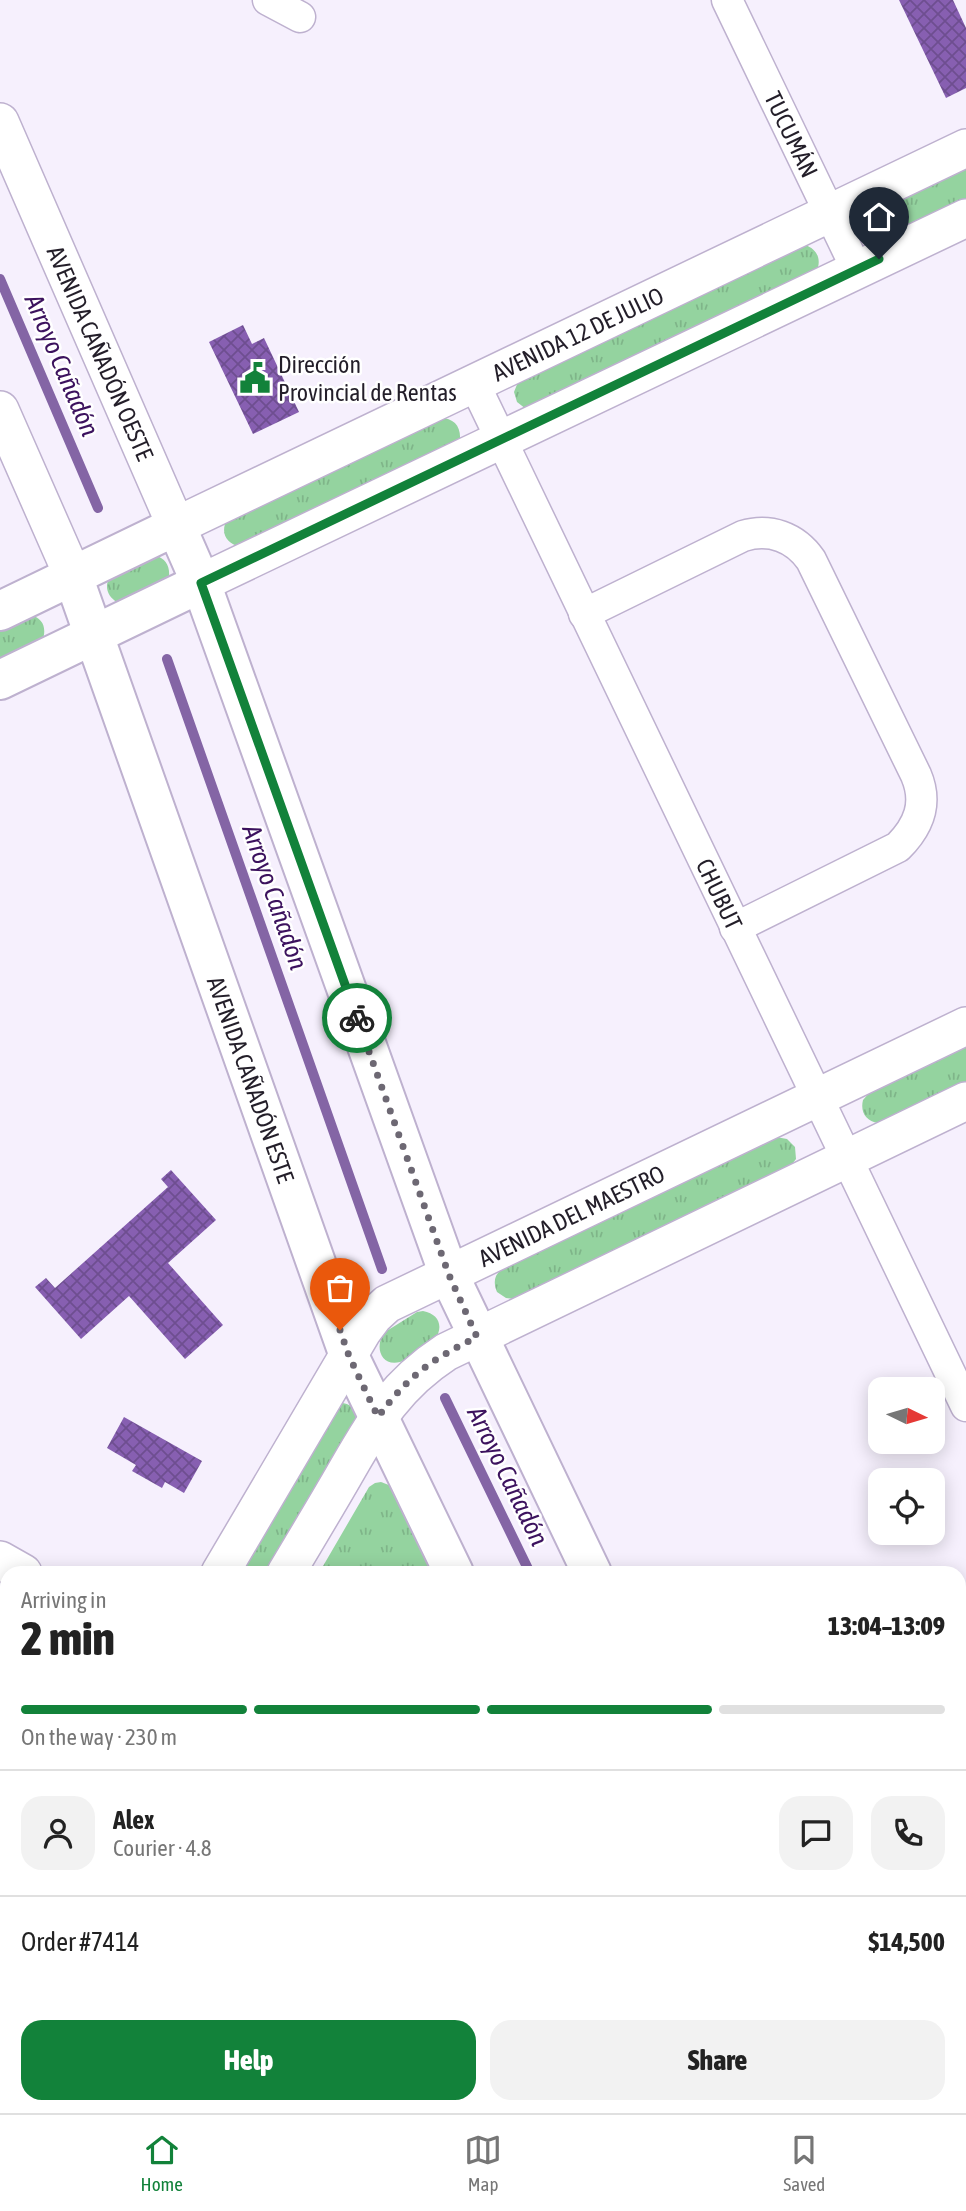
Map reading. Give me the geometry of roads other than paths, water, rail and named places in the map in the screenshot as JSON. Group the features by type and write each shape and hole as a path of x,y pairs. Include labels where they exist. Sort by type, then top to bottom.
{"main road":[{"name":"AVENIDA 12 DE JULIO","path":"0,611 176,526"},
{"name":"AVENIDA CAÑADÓN OESTE","path":"176,526 201,583"},
{"name":"AVENIDA CAÑADÓN ESTE","path":"73,576 349,1356 451,1566"},
{"path":"0,680 201,583 449,1275 589,1566"}],"street":[{"path":"268,0 300,17"},
{"name":"TUCUMÁN","path":"727,0 857,270"},
{"name":"AVENIDA CAÑADÓN OESTE","path":"0,122 176,526"},
{"name":"AVENIDA 12 DE JULIO","path":"176,526 966,148"},
{"path":"201,583 966,218"},
{"name":"CHUBUT","path":"474,383 966,1406"},
{"path":"0,410 73,576"},
{"path":"584,614 743,536 761,532 782,536 798,545 811,560 893,727 920,785 921,808 914,829 890,853 736,928"},
{"name":"AVENIDA DEL MAESTRO","path":"224,1566 349,1356 374,1316 387,1304 966,1026"},
{"path":"290,1566 378,1417 408,1381 425,1366 446,1352 966,1101"}],"waterway":[{"name":"Arroyo Cañadón","path":"0,279 98,508"},
{"name":"Arroyo Cañadón","path":"167,659 382,1269"},
{"name":"Arroyo Cañadón","path":"445,1398 527,1566"}],"place":[{"name":"Dirección Provincial de Rentas","path":"255,378"}]}
